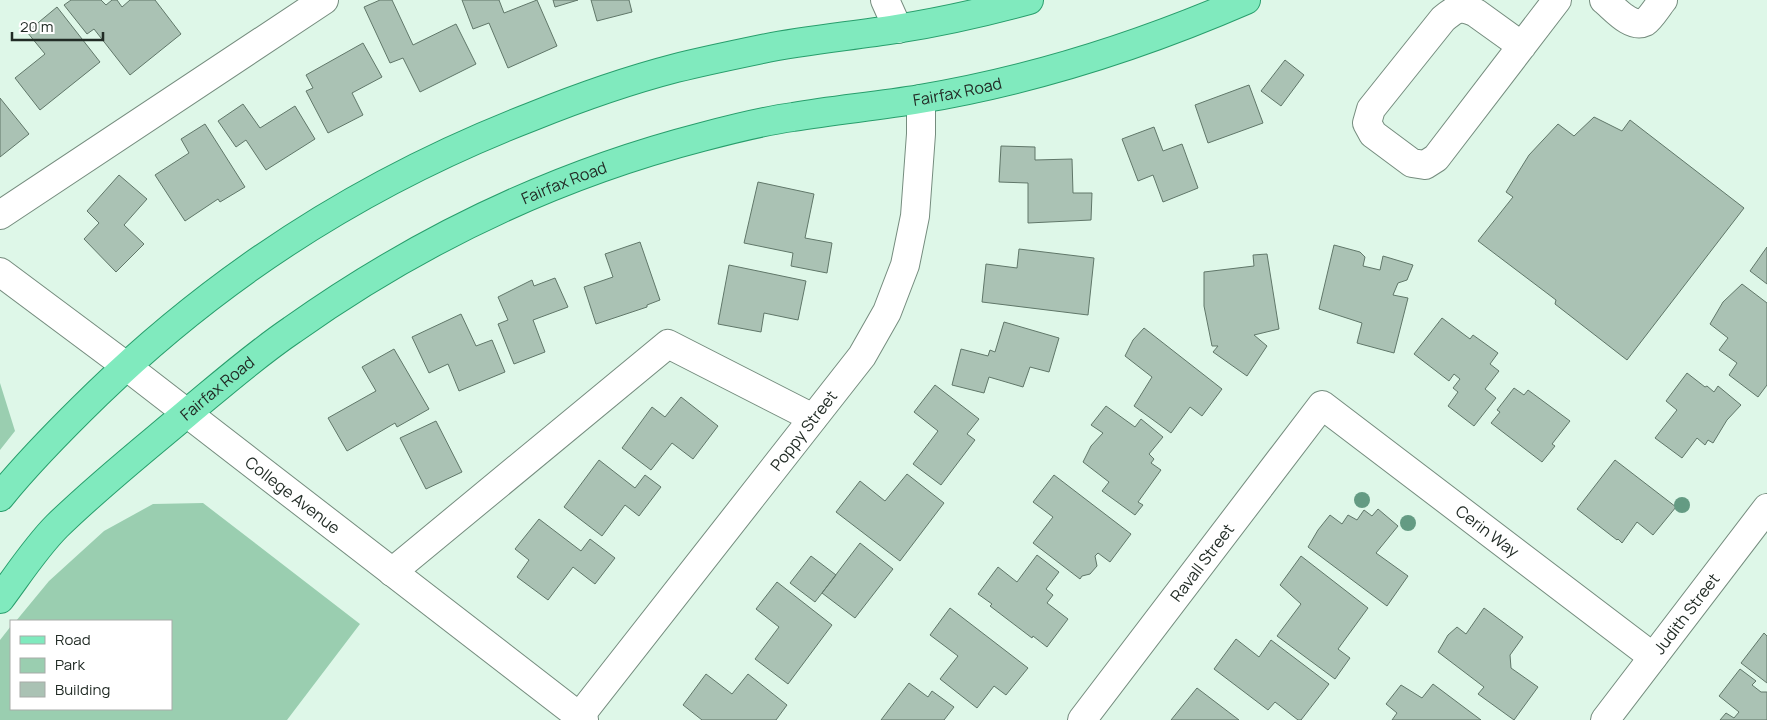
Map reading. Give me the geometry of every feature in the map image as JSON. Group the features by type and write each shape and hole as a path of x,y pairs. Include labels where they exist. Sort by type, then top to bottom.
{"main road":[{"path":"0,498 68,422 126,366 242,272 318,221 398,176 480,136 586,95 674,69 763,49 898,28 988,11 1029,0"},
{"name":"Fairfax Road","path":"0,599 54,529 124,464 221,384 290,331 363,282 439,239 517,201 619,161 703,137 788,117 922,99 1016,79 1100,56 1183,27 1246,0"}],"street":[{"path":"0,215 324,0"},
{"path":"885,0 898,28"},
{"path":"1522,46 1476,13 1468,9 1455,9 1443,20 1371,109 1367,122 1373,134 1412,163 1425,165 1436,158 1522,46 1557,0"},
{"path":"1604,0 1637,24 1645,22 1662,0"},
{"name":"Poppy Street","path":"582,718 862,356 887,312 905,265 915,216 922,99"},
{"name":"College Avenue","path":"0,272 126,366 582,718"},
{"path":"392,572 668,344 813,418"},
{"name":"Cerin Way","path":"1322,405 1653,657"},
{"name":"Ravall Street","path":"1082,720 1322,405"},
{"name":"Judith Street","path":"1605,720 1767,508"}],"green space":[{"path":"0,383 15,431 0,450"},
{"path":"203,503 360,624 287,720 0,720 0,640 10,627 10,710 172,710 172,620 17,620 49,581 104,531 153,504"}],"building":[{"path":"71,0 101,0 106,5 112,0 117,0 122,7 130,0 155,0 181,34 130,75 94,29 87,34 64,5"},
{"path":"380,0 392,0 413,45 456,24 476,64 420,92 403,58 390,63 364,7"},
{"path":"462,0 499,0 504,13 537,0 557,46 508,68 489,23 473,29"},
{"path":"553,0 578,0 555,7"},
{"path":"591,0 629,0 632,12 597,21"},
{"path":"57,7 100,62 40,110 15,78 45,54 27,32"},
{"path":"363,43 382,77 352,93 363,115 328,133 306,91 313,88 306,75"},
{"path":"1285,60 1304,75 1281,106 1261,91"},
{"path":"1249,85 1263,123 1208,143 1195,105"},
{"path":"0,98 29,134 0,157"},
{"path":"243,104 260,128 295,106 315,139 266,170 246,140 236,147 218,121"},
{"path":"1594,117 1622,131 1630,120 1744,208 1627,360 1555,304 1556,300 1478,241 1513,197 1506,192 1529,155 1558,124 1574,136"},
{"path":"205,124 245,187 220,202 218,199 185,221 155,175 189,153 181,139"},
{"path":"1154,127 1163,151 1182,144 1198,188 1163,202 1153,175 1138,181 1122,139"},
{"path":"1001,146 1035,147 1035,160 1072,159 1073,193 1092,193 1091,220 1028,223 1028,183 999,182"},
{"path":"119,175 147,199 124,225 144,244 116,272 84,239 99,223 87,211"},
{"path":"758,182 814,194 805,238 832,243 827,273 791,266 793,253 744,243"},
{"path":"640,242 660,300 647,305 647,307 596,324 584,287 613,277 605,254"},
{"path":"1334,245 1360,252 1365,257 1363,266 1380,270 1383,256 1413,265 1407,280 1398,283 1393,295 1408,298 1394,353 1357,343 1362,323 1319,309"},
{"path":"1767,247 1767,284 1750,271"},
{"path":"1019,249 1094,258 1088,315 982,302 986,264 1017,268"},
{"path":"1267,254 1279,329 1254,335 1267,346 1247,376 1213,352 1218,346 1212,346 1204,306 1204,272 1254,266 1253,255"},
{"path":"729,265 806,281 798,320 764,313 761,332 718,324"},
{"path":"555,278 568,307 533,320 545,352 514,364 498,324 508,320 498,297 532,280 534,286"},
{"path":"1742,284 1767,303 1767,385 1758,397 1729,375 1737,363 1719,350 1728,338 1710,324 1723,302"},
{"path":"461,314 476,346 492,340 505,372 459,391 448,364 429,373 412,337"},
{"path":"1442,318 1470,339 1473,335 1498,353 1490,364 1499,371 1485,389 1496,398 1474,426 1448,406 1458,392 1453,388 1460,379 1454,374 1449,381 1414,354"},
{"path":"1004,322 1059,338 1049,372 1030,367 1023,387 989,377 984,393 952,385 961,349 988,356 990,350 995,352"},
{"path":"1144,328 1222,389 1202,416 1190,407 1171,433 1134,406 1152,377 1125,356 1133,340"},
{"path":"394,349 429,409 397,427 395,423 347,451 328,418 376,391 362,367"},
{"path":"1687,373 1714,392 1718,386 1741,405 1727,420 1713,443 1708,440 1705,445 1697,438 1682,458 1655,438 1677,410 1666,401"},
{"path":"935,385 979,419 967,434 975,440 941,485 913,464 938,431 914,412"},
{"path":"1514,388 1524,395 1528,390 1570,421 1552,444 1555,446 1542,462 1491,423 1500,412 1497,410"},
{"path":"681,397 718,426 693,459 672,443 651,470 622,448 652,407 665,417"},
{"path":"1106,406 1135,427 1141,419 1163,437 1149,454 1154,459 1151,463 1161,470 1138,502 1143,505 1135,515 1102,491 1109,482 1083,462 1091,446 1103,433 1091,425"},
{"path":"436,421 462,472 426,489 400,438"},
{"path":"599,460 635,488 645,475 661,487 639,516 625,505 602,536 564,507"},
{"path":"1615,460 1676,507 1653,535 1637,522 1622,543 1577,509"},
{"path":"907,474 944,503 900,561 836,512 860,481 885,501"},
{"path":"1054,475 1131,534 1110,562 1098,553 1095,556 1097,566 1090,574 1082,576 1080,579 1033,543 1053,517 1033,502"},
{"path":"1378,509 1398,526 1376,553 1408,576 1387,606 1308,547 1330,515 1342,524 1348,515 1357,520 1364,510 1372,516"},
{"path":"539,519 581,551 590,539 615,558 595,584 573,567 548,600 517,577 529,560 515,549"},
{"path":"860,543 893,569 855,618 822,593"},
{"path":"1037,555 1059,572 1046,589 1053,595 1047,603 1068,619 1047,647 990,606 992,604 978,594 998,567 1017,582"},
{"path":"811,556 836,575 815,602 790,583"},
{"path":"1301,556 1368,608 1338,649 1350,658 1335,679 1277,636 1301,604 1280,585"},
{"path":"777,582 832,625 788,684 755,659 779,627 756,609"},
{"path":"950,608 1028,668 1006,695 994,686 977,708 940,679 958,656 930,635"},
{"path":"1484,608 1523,637 1510,655 1511,668 1538,687 1514,720 1478,694 1484,687 1438,652 1448,635 1457,627 1466,634"},
{"path":"1764,633 1767,636 1767,683 1741,663"},
{"path":"1236,639 1259,657 1271,640 1329,684 1301,720 1298,720 1275,702 1268,710 1214,669"},
{"path":"1740,669 1756,681 1752,685 1761,692 1767,692 1767,720 1720,720 1726,713 1734,718 1739,712 1719,696"},
{"path":"706,674 732,694 748,674 787,705 776,720 702,720 683,705"},
{"path":"909,683 928,697 932,691 954,707 944,720 881,720"},
{"path":"1433,684 1481,720 1392,720 1397,713 1386,704 1401,685 1422,698"},
{"path":"1197,688 1239,720 1171,720"}]}
